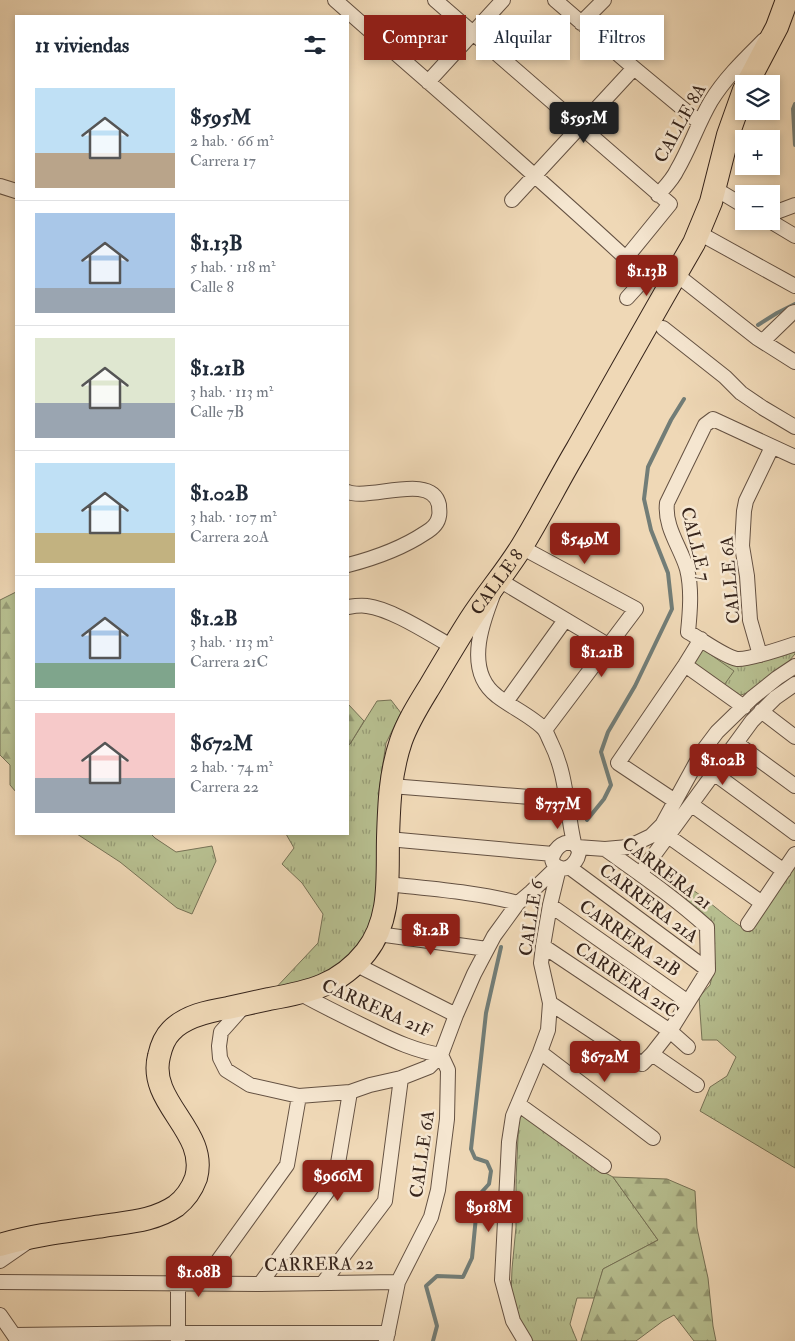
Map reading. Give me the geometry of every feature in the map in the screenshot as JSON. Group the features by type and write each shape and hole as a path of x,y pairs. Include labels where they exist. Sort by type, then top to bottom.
{"main road":[{"path":"752,75 777,27 787,0"},
{"name":"CALLE 8","path":"0,1245 16,1240 142,1220 158,1216 181,1202 194,1183 197,1172 197,1160 195,1147 190,1135 164,1096 160,1084 158,1062 160,1051 171,1030 181,1023 211,1011 293,995 327,985 355,964 372,944 378,934 385,904 388,884 391,786 396,756 407,726 470,620 522,546 677,275 699,233 711,202 735,115"}],"street":[{"path":"335,0 535,175 646,277 627,298"},
{"path":"435,0 670,204 626,258"},
{"path":"428,82 504,0"},
{"path":"555,0 580,22"},
{"path":"589,15 604,0"},
{"name":"CALLE 8A","path":"658,194 677,172 712,99 743,60 777,27"},
{"path":"625,60 700,122"},
{"path":"512,200 634,68"},
{"path":"0,186 15,191"},
{"path":"714,188 735,201"},
{"path":"780,211 795,205"},
{"path":"780,227 795,236"},
{"path":"699,233 795,286"},
{"path":"677,275 741,325 795,362"},
{"path":"760,339 792,312 795,312"},
{"path":"663,328 741,393 795,427"},
{"name":"CALLE 7","path":"701,639 688,632 688,572 684,557 667,519 667,504 705,425 713,419 772,447"},
{"path":"772,447 795,457"},
{"name":"CALLE 6A","path":"760,655 750,620 747,576 742,546 744,511 746,500 772,447"},
{"path":"349,492 426,490 438,501 440,509 436,525 415,540 372,559 349,565"},
{"path":"522,546 636,609 545,730"},
{"path":"246,1005 221,1032 219,1046 220,1058 226,1070 250,1085 299,1096 350,1092 401,1078 429,1067 441,1055 474,974 494,936 518,903 536,888 566,856 569,820 564,776 558,756 545,730 497,696 487,686 480,673 478,661 482,629 488,607 499,580 608,646"},
{"path":"349,607 367,606 379,609 454,647"},
{"path":"506,702 565,620"},
{"path":"675,800 618,764 701,639 728,656 739,659 760,655 795,644"},
{"path":"685,665 744,707"},
{"path":"388,839 566,856 586,856 600,849 628,846 650,836 662,825 707,745 717,732 777,678 795,666"},
{"path":"640,874 761,711 795,684"},
{"path":"761,711 795,737"},
{"path":"736,743 795,786"},
{"path":"715,774 795,833"},
{"path":"391,786 567,800"},
{"path":"692,805 784,871"},
{"path":"668,836 762,903"},
{"name":"CARRERA 21","path":"600,849 640,874 707,927 708,970"},
{"path":"748,924 795,854"},
{"name":"CALLE 6","path":"525,1341 513,1322 502,1280 509,1142 516,1110 548,1030 550,1003 541,963 550,905 566,856"},
{"name":"CARRERA 21A","path":"566,856 708,970"},
{"path":"388,884 467,892 518,903"},
{"name":"CARRERA 21B","path":"550,905 688,1002"},
{"path":"378,934 487,950"},
{"name":"CARRERA 21C","path":"543,946 670,1031 688,1047"},
{"path":"355,964 456,1015"},
{"path":"647,1059 670,1031 708,970"},
{"name":"CARRERA 21F","path":"293,995 390,1039 427,1053 441,1055"},
{"path":"550,1003 647,1059 697,1085"},
{"path":"540,1052 653,1138"},
{"name":"CALLE 6A","path":"387,1337 398,1282 431,1217 438,1190 448,1099 448,1070 441,1055"},
{"path":"323,1283 385,1200 401,1078"},
{"path":"260,1284 335,1181 350,1092"},
{"path":"202,1283 287,1165 299,1096"},
{"path":"516,1110 604,1166"},
{"path":"0,1261 34,1237"},
{"name":"CARRERA 22","path":"0,1282 260,1284 398,1282"},
{"path":"178,1283 178,1337"},
{"path":"0,1316 16,1338 387,1337"}],"green space":[{"path":"15,592 15,791 10,785 10,765 0,755 0,600"},
{"path":"695,642 730,661 795,643 795,654 767,687 731,698"},
{"path":"697,645 734,671 722,688 687,662"},
{"path":"391,700 401,713 386,743 379,791 381,847 374,927 334,971 271,993 318,943 323,914 302,883 282,864 294,848 287,835 349,835 349,744 377,701"},
{"path":"349,705 364,721 349,744"},
{"path":"79,835 152,835 176,852 212,846 216,861 192,914 177,908 120,862"},
{"path":"795,866 795,1168 700,1111 710,1087 727,1076 736,1057 717,1040 702,1040 699,997 710,985 715,964 710,925 702,913 686,900 690,888 750,932"},
{"path":"519,1116 526,1117 594,1167 613,1177 658,1240 603,1269 595,1298 577,1298 570,1324 577,1341 533,1341 521,1322 511,1295 516,1227"},
{"path":"613,1177 667,1179 695,1191 697,1228 708,1278 716,1341 694,1341 674,1315 636,1341 581,1341 603,1269 658,1240"}],"waterway":[{"path":"795,104 793,109 795,145"},
{"path":"758,325 795,304"},
{"path":"587,820 604,799 611,785 601,752 608,732 635,686 672,609 668,573 651,530 644,499 648,467 671,420 684,399"},
{"path":"433,1341 437,1326 426,1286 437,1276 463,1277 472,1258 478,1196 489,1184 491,1171 487,1162 475,1158 471,1149 486,1013 501,947"}]}
